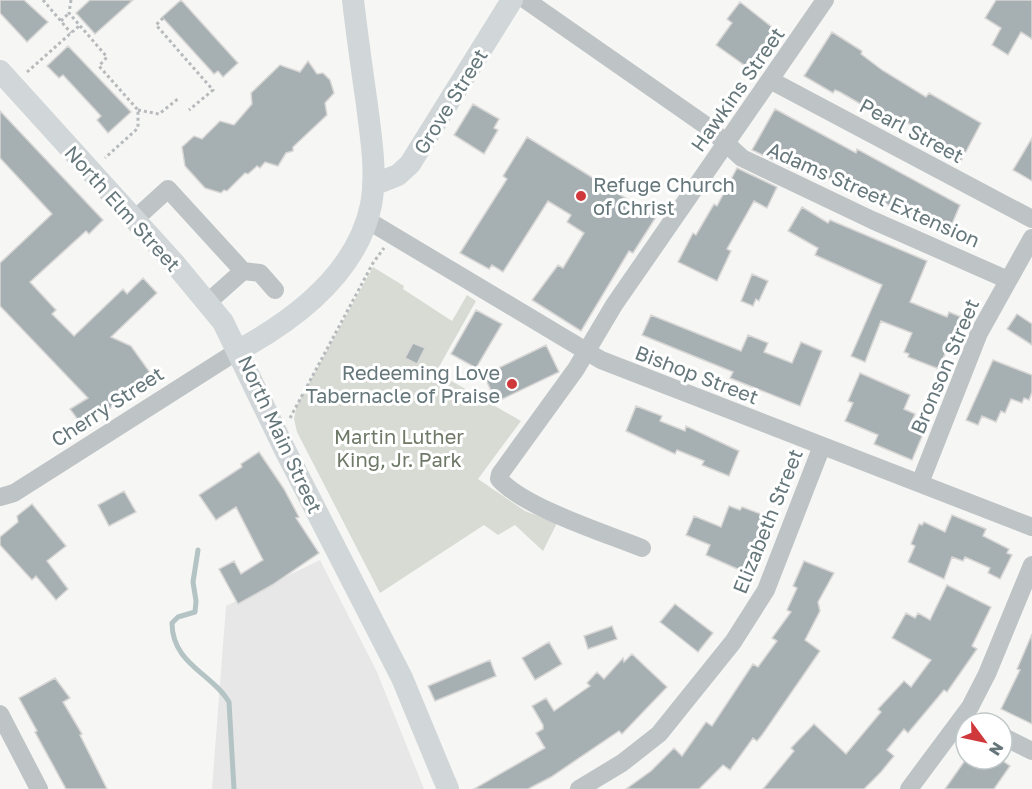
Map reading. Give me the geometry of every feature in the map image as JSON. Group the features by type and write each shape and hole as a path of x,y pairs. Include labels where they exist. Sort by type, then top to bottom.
{"main road":[{"name":"North Main Street","path":"353,0 372,145 373,186 367,220 347,260 322,290 285,322 239,350 279,437 402,678 448,789"},
{"name":"Grove Street","path":"373,186 398,175 410,164 512,0"},
{"name":"North Elm Street","path":"6,78 207,303 223,322 239,350"}],"street":[{"name":"Adams Street Extension","path":"526,0 708,127 748,161 1008,280"},
{"name":"Hawkins Street","path":"642,548 541,507 500,479 501,470 585,353 614,305 825,0"},
{"name":"Pearl Street","path":"770,80 1032,219"},
{"path":"134,220 168,189 243,272"},
{"name":"Bishop Street","path":"367,220 585,353 1032,527"},
{"name":"Bronson Street","path":"920,483 974,344 1032,238"},
{"path":"207,303 243,272 260,273 276,290"},
{"name":"Cherry Street","path":"0,497 14,493 239,350"},
{"name":"Elizabeth Street","path":"579,789 629,759 659,734 740,633 774,572 822,446"},
{"path":"973,711 1032,565"},
{"path":"0,714 39,789"},
{"path":"909,789 954,737"},
{"path":"1014,742 1032,751"}],"path":[{"path":"43,0 71,33"},
{"path":"61,21 69,13 70,0"},
{"path":"69,13 108,57 99,66 138,110 159,114 179,98"},
{"path":"163,18 156,25 213,90 189,110"},
{"path":"6,78 79,26"},
{"path":"91,172 138,128 138,110"},
{"path":"279,437 318,370 373,263 386,247"}],"shaded area":[{"path":"320,560 377,672 424,789 212,789 226,606"}],"green space":[{"name":"Martin Luther King, Jr. Park","path":"373,267 404,286 403,289 452,321 467,295 476,301 436,372 521,421 478,479 525,511 557,523 543,551 515,525 498,535 484,525 380,593 297,432 294,419 297,405"}],"building":[{"path":"0,0 24,0 48,22 27,42 0,13"},
{"path":"90,0 133,0 95,34 76,13"},
{"path":"181,0 238,63 223,77 218,71 214,74 162,17"},
{"path":"996,0 1032,0 1032,39 1021,32 1008,55 992,45 1001,28 985,18"},
{"path":"740,2 782,35 754,72 716,45 732,23 727,19"},
{"path":"832,32 862,51 861,54 882,70 926,97 929,93 981,123 960,163 939,153 944,143 899,118 895,124 840,92 835,90 833,93 804,76"},
{"path":"68,46 131,112 108,133 97,120 101,116 63,75 59,78 47,66"},
{"path":"308,61 317,74 323,73 330,80 334,93 325,103 327,115 293,147 293,151 286,153 278,166 265,162 260,168 257,166 248,174 245,173 227,191 224,190 221,193 205,188 185,166 182,147 194,136 202,139 220,121 234,125 252,104 251,93 280,65 300,72"},
{"path":"473,104 499,119 494,128 498,130 484,154 454,135"},
{"path":"775,109 856,153 857,149 960,205 947,236 862,191 860,195 821,175 818,179 792,164 790,168 752,150"},
{"path":"0,111 103,220 89,234 86,231 30,282 56,310 52,314 74,336 123,289 127,294 143,278 157,293 111,337 131,346 151,374 148,376 152,382 130,397 127,392 104,414 100,410 81,424 70,409 88,398 0,306 0,263 52,214 0,158"},
{"path":"527,137 656,217 633,253 629,251 581,331 532,300 558,265 563,268 584,233 567,222 571,215 548,201 503,272 492,265 489,269 460,253 507,179 503,176"},
{"path":"1032,138 1032,181 1013,170"},
{"path":"737,168 777,187 767,208 754,201 727,249 731,251 717,281 678,262 693,233 696,235 714,204 717,206"},
{"path":"802,207 828,223 830,220 927,261 910,302 947,317 949,312 966,319 958,339 952,336 939,369 908,357 909,354 904,352 912,333 881,321 865,362 851,356 882,285 815,255 818,248 788,231"},
{"path":"752,274 768,281 759,301 756,299 753,306 741,301"},
{"path":"476,310 502,324 476,368 451,354"},
{"path":"1017,314 1032,324 1032,345 1007,329"},
{"path":"651,315 741,351 748,335 768,343 764,352 792,363 801,342 822,351 800,406 730,378 733,372 642,335"},
{"path":"413,343 425,348 417,364 405,358"},
{"name":"Redeeming Love Tabernacle of Praise","path":"546,345 559,372 496,402 484,375"},
{"path":"993,360 1032,375 1032,392 1029,400 1024,398 1022,403 1011,399 1005,413 1001,411 996,422 982,416 978,425 966,420"},
{"path":"860,373 910,395 904,409 915,414 912,421 926,427 912,460 874,444 878,435 845,421 853,403 848,401"},
{"path":"636,406 662,416 660,421 685,431 686,426 739,451 729,476 702,465 704,461 677,450 675,454 626,431"},
{"path":"259,452 284,489 299,517 296,518 319,553 272,585 238,604 219,569 234,561 241,574 263,560 236,507 216,520 199,495 242,467 241,464"},
{"path":"124,491 136,512 109,526 98,505"},
{"path":"32,504 66,546 47,561 68,589 56,600 36,576 32,580 0,545 0,537 18,522 17,516"},
{"path":"729,506 740,510 742,507 766,516 763,524 766,526 749,565 746,563 742,571 706,555 710,545 686,535 694,516 721,527"},
{"path":"952,515 986,529 983,536 1009,549 1007,553 1012,555 1000,579 988,573 990,568 965,557 963,561 952,557 944,579 908,562 915,546 911,544 919,524 922,525 924,522 945,532"},
{"path":"804,561 834,573 818,602 820,611 805,640 820,651 762,735 757,741 753,738 730,770 723,765 699,789 626,789 651,771 674,748 682,756 706,722 712,726 753,664 758,667 777,641 772,638 791,612 787,610 797,588 793,586"},
{"path":"947,585 991,607 972,646 977,649 947,692 944,690 908,733 904,729 887,750 894,756 881,772 864,789 763,789 794,751 791,748 814,724 846,754 881,712 878,709 904,681 911,687 931,660 892,638 906,613 915,618 918,613 930,620"},
{"path":"675,604 713,633 698,652 660,622"},
{"path":"612,626 617,639 588,649 584,636"},
{"path":"1032,634 1032,724 1014,715 1014,711 1001,709 1020,670 1017,669"},
{"path":"549,642 562,664 535,680 522,658"},
{"path":"632,654 667,687 622,734 619,731 551,777 528,789 474,789 545,748 536,733 543,729 543,725 532,706 546,698 554,711 590,686 587,683 597,672 604,679 623,658 624,662"},
{"path":"490,660 496,676 435,701 428,686"},
{"path":"55,678 70,698 63,702 82,734 80,735 107,789 66,789 19,698"},
{"path":"958,771 1007,771 994,789 945,789"}],"waterway":[{"path":"198,550 193,582 195,612 178,617 172,623 174,637 186,659 222,692 229,702 234,789"}],"place":[{"name":"Refuge Church of Christ","path":"581,196"},
{"name":"Redeeming Love Tabernacle of Praise","path":"512,384"}]}
